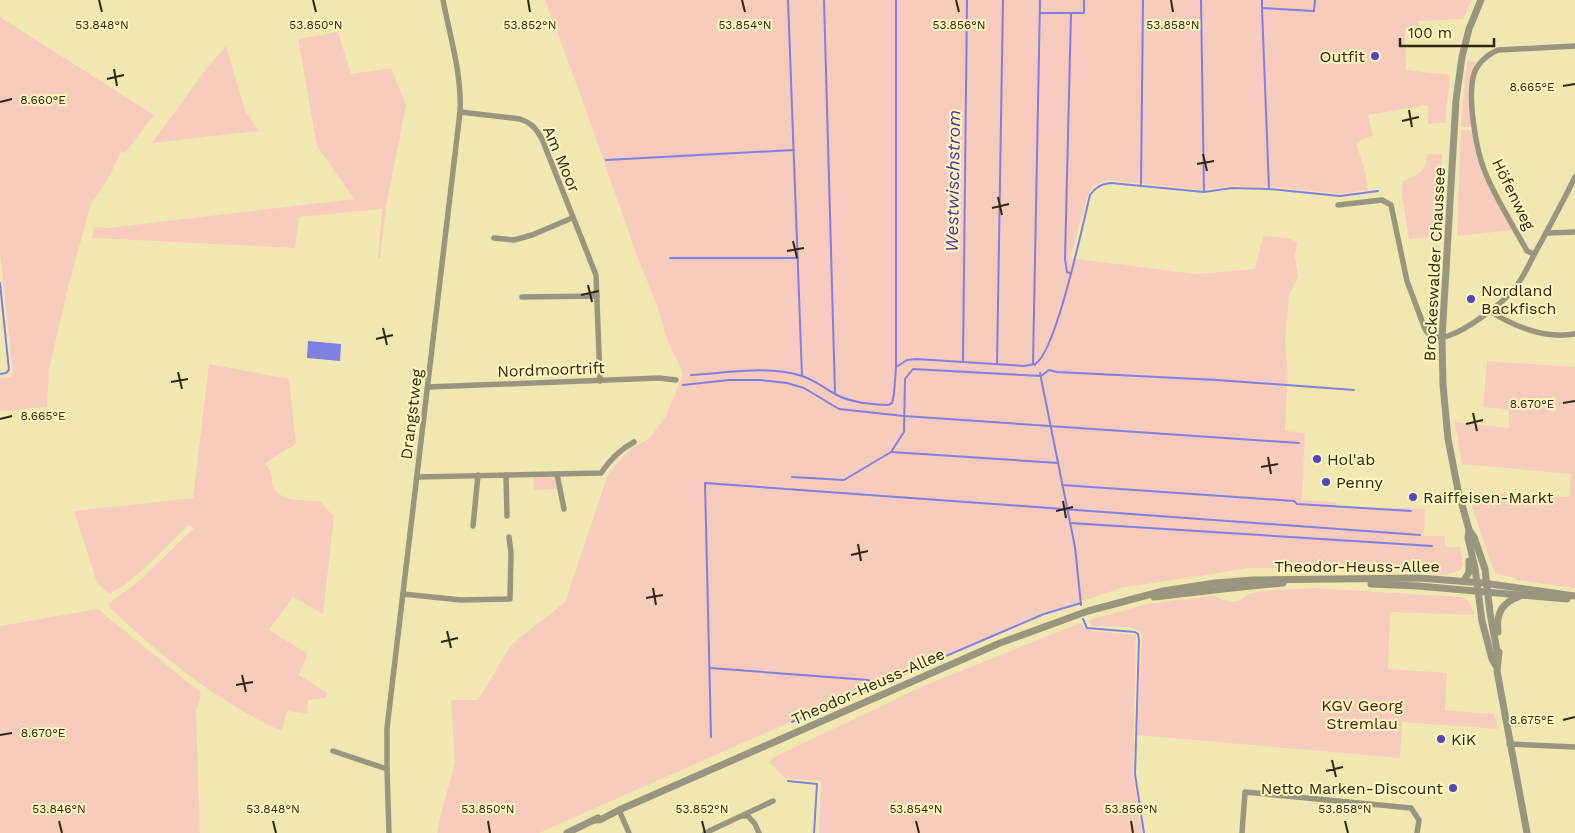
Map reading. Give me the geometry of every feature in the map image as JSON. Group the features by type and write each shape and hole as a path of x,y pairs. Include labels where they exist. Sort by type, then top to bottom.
{"street":[{"name":"Drangstweg","path":"389,833 387,728 460,112 461,93 459,76 443,0"},
{"name":"Brockeswalder Chaussee","path":"1481,0 1469,29 1462,57 1456,100 1442,338 1443,385 1448,439 1458,490 1468,534 1474,537 1481,553 1483,592 1498,656 1496,666"},
{"name":"Höfenweg","path":"1534,254 1527,251 1485,172 1474,129 1472,98 1475,72 1481,61 1489,54 1498,50 1575,46"},
{"name":"Am Moor","path":"460,112 520,119 536,128 542,139 596,275 600,381"},
{"path":"1338,205 1382,200 1391,205 1407,281 1425,328 1427,333 1442,338 1460,332 1490,311 1515,288 1547,233 1575,177"},
{"name":"Am Moor","path":"494,238 514,240 572,218"},
{"path":"1547,233 1575,232"},
{"path":"522,298 597,296"},
{"path":"1490,311 1511,324 1539,333 1556,335 1575,334"},
{"name":"Nordmoortrift","path":"428,386 658,378 676,380"},
{"path":"417,477 601,473 626,446 634,442"},
{"path":"506,474 506,516"},
{"path":"557,474 564,510"},
{"path":"473,526 478,475"},
{"path":"1464,581 1470,568 1467,543 1468,534"},
{"path":"403,594 461,600 510,599 511,553 509,537"},
{"name":"Theodor-Heuss-Allee","path":"567,833 598,817 618,810 1000,643 1080,614 1134,599 1232,585 1308,578 1419,578 1464,581 1575,597"},
{"name":"Theodor-Heuss-Allee","path":"1232,585 1315,582 1418,586 1523,596 1575,597"},
{"name":"Brockeswalder Chaussee","path":"1483,592 1482,620 1492,659 1496,666 1526,833"},
{"path":"1498,656 1501,648 1497,623 1499,612 1508,601 1523,596"},
{"path":"1509,744 1575,747"},
{"path":"333,751 387,769"},
{"path":"1242,833 1245,792 1410,808 1419,820 1417,833"},
{"path":"705,833 773,801"},
{"path":"618,810 629,833"},
{"path":"743,816 748,816 752,820 759,833"}],"green space":[{"path":"545,0 1472,0 1463,19 1419,21 1419,30 1405,31 1406,70 1450,75 1445,123 1428,124 1428,105 1368,115 1373,135 1356,143 1365,171 1368,190 1339,194 1273,187 1231,186 1201,190 1108,180 1092,187 1088,195 1070,258 1195,274 1255,269 1263,236 1289,238 1297,242 1295,256 1298,277 1289,295 1285,343 1288,375 1285,431 1305,433 1302,500 1336,502 1336,506 1425,509 1424,536 1445,536 1445,547 1460,547 1463,565 1459,571 1443,575 1426,574 1425,569 1250,568 1121,588 1044,614 824,707 539,833 437,833 455,763 451,700 478,700 511,645 565,602 608,474 629,450 650,438 666,416 683,374 667,339 657,305 637,256"},
{"path":"0,17 154,115 125,153 121,152 107,181 91,204 68,287 49,370 47,407 0,411 0,378 11,377 13,372 0,252"},
{"path":"338,32 351,74 391,68 406,105 386,207 380,258 378,258 382,209 299,217 295,248 92,238 94,227 108,228 354,199 317,146 298,39"},
{"path":"226,46 245,110 259,131 152,143 206,69"},
{"path":"1468,60 1477,63 1475,68 1472,127 1461,127 1465,77"},
{"path":"1461,130 1473,130 1484,179 1488,182 1513,230 1457,236"},
{"path":"1427,154 1442,154 1441,237 1409,239 1402,195 1403,181 1413,177 1423,169"},
{"path":"1487,361 1575,367 1575,588 1517,580 1497,574 1494,571 1467,492 1569,497 1571,474 1462,464 1455,422 1509,428 1509,410 1483,407"},
{"path":"209,364 289,379 296,444 265,463 272,474 272,484 281,495 287,498 321,502 334,517 323,614 293,597 269,630 308,654 299,675 327,693 326,698 308,700 307,714 287,711 282,731 213,693 169,660 110,608 109,603 137,583 194,528 189,525 127,584 109,593 97,583 74,511 193,498"},
{"path":"533,477 551,477 556,479 559,489 534,490"},
{"name":"KGV Georg Stremlau","path":"1314,588 1461,597 1467,600 1474,615 1390,612 1388,669 1447,673 1445,710 1494,714 1498,729 1402,722 1400,758 1137,735 1142,638 1140,631 1128,627 1092,626 1089,620 1147,604 1214,596 1230,602 1238,601 1248,594 1262,591"},
{"path":"98,609 201,693 196,713 200,833 0,833 0,626"},
{"path":"1080,623 1093,631 1136,635 1133,773 1142,833 819,833 821,781 785,778 769,762 774,757 921,687"}],"shaded area":[{"path":"308,341 341,344 340,361 307,358"}],"waterway":[{"path":"788,0 802,376"},
{"path":"824,0 835,394"},
{"path":"896,0 896,367"},
{"name":"Westwischstrom","path":"963,362 967,0"},
{"path":"997,364 1003,0"},
{"path":"1033,364 1040,0"},
{"path":"1040,13 1084,13 1084,0"},
{"path":"1141,185 1143,0"},
{"path":"1201,0 1204,192"},
{"path":"1262,0 1262,8"},
{"path":"1269,189 1262,8 1314,11 1315,0"},
{"path":"1070,273 1067,272 1065,259 1071,13"},
{"path":"606,160 794,150"},
{"path":"1035,364 1043,355 1060,313 1090,195 1099,186 1111,183 1204,192 1232,188 1269,189 1340,196 1378,191"},
{"path":"670,258 798,258"},
{"path":"0,283 9,370 6,373 0,374"},
{"path":"691,375 761,370 775,371 802,376 834,394 850,400 888,405 892,403 894,394 896,367 907,360 1035,365"},
{"path":"792,477 844,480 891,452 904,432 905,379 913,369 1041,376 1049,370 1354,390"},
{"path":"1040,373 1075,547 1081,605"},
{"path":"683,385 729,380 760,380 787,383 804,388 839,409 904,416 1299,443"},
{"path":"891,452 1058,463"},
{"path":"711,737 705,483 1420,535"},
{"path":"1062,485 1411,511"},
{"path":"1070,523 1432,546"},
{"path":"792,722 1044,614 1081,603"},
{"path":"1083,619 1087,628 1135,632 1138,634 1135,774 1144,833"},
{"path":"710,668 868,680 874,686"},
{"path":"788,781 817,784 814,833"}],"place":[{"name":"Outfit","path":"1375,56"},
{"name":"Nordland Backfisch","path":"1471,299"},
{"name":"Hol'ab","path":"1317,459"},
{"name":"Penny","path":"1326,482"},
{"name":"Raiffeisen-Markt","path":"1413,497"},
{"name":"KiK","path":"1441,739"},
{"name":"Netto Marken-Discount","path":"1453,788"}]}
